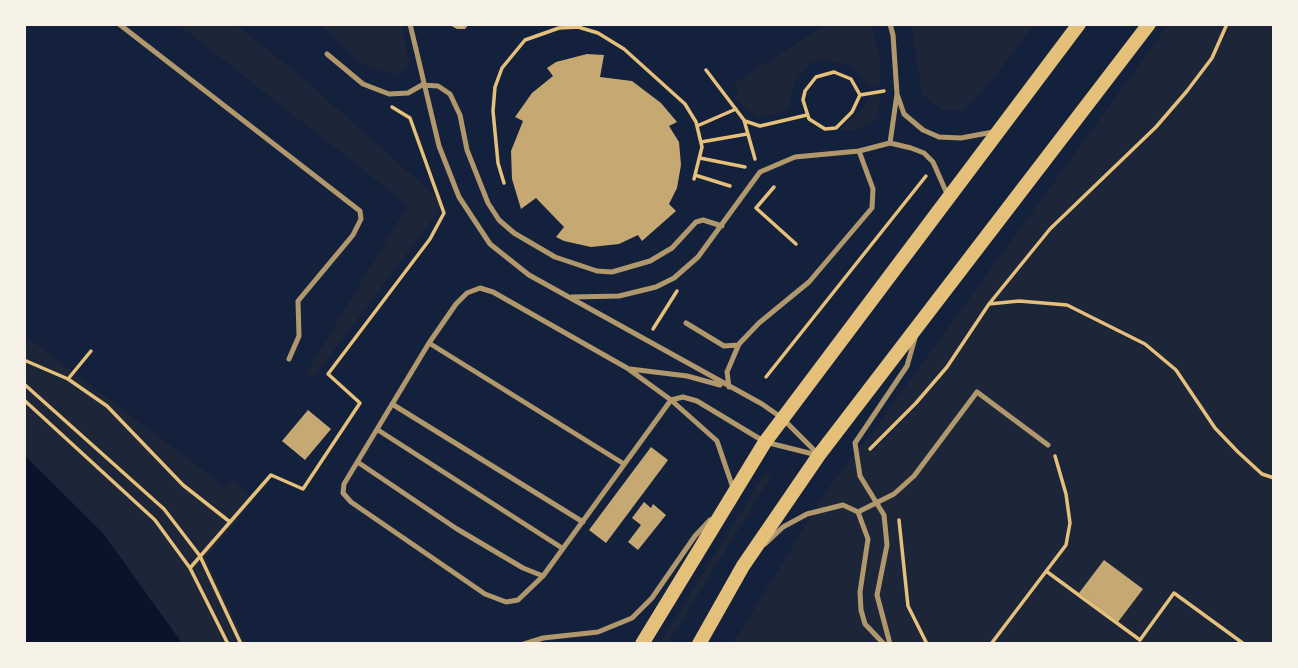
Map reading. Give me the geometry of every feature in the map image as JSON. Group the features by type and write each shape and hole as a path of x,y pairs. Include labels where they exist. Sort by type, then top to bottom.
{"main road":[{"path":"642,643 765,442 1079,24"},
{"path":"699,643 743,566 819,455 1149,24"}],"lane":[{"path":"119,24 359,211 361,219 353,235 298,301 299,336 289,359"},
{"path":"410,24 422,85 439,146 459,197 473,220 504,258 568,298 646,339 782,418 819,455"},
{"path":"890,24 897,94 890,143"},
{"path":"327,54 363,84 389,94 408,93 422,85 438,86 450,94 457,104 467,150 488,203 499,220 514,233 555,257 597,271 612,272 650,261 672,248 703,220 722,226"},
{"path":"897,94 904,114 923,130 939,137 961,138 1000,131"},
{"path":"568,298 619,296 656,287 698,257 753,181 773,165 795,157 859,151 890,143 924,153 933,162 949,200"},
{"path":"729,387 727,372 739,344 759,323 809,282 872,208 873,189 859,151"},
{"path":"524,643 543,638 598,632 632,618 652,598 695,536 729,498 732,478 717,441 671,400 627,368 480,288 467,293 456,304 429,343 344,484 344,493 351,502 485,594 506,602 518,600 543,576 671,400 683,397 696,401 765,442 819,455"},
{"path":"686,323 724,346 739,344"},
{"path":"890,643 877,595 887,545 884,515 860,476 855,443 907,366 920,323"},
{"path":"429,343 624,464"},
{"path":"627,368 687,376 729,387"},
{"path":"858,512 877,504 914,477 977,392 1048,445"},
{"path":"393,404 583,522"},
{"path":"378,430 562,548"},
{"path":"359,463 457,529 523,568 543,576"},
{"path":"743,566 783,527 795,519 843,505 858,512 868,539 860,592 861,610 865,624 884,643"}],"path":[{"path":"871,447 916,404 947,368 989,304 1050,229 1156,127 1179,100 1212,58 1227,24"},
{"path":"504,183 498,163 493,111 495,87 512,54 525,40 543,32 578,27 598,33 624,49 685,104 697,126 701,142 700,158 694,177 730,186"},
{"path":"706,70 744,120 755,159"},
{"path":"834,72 851,79 860,95 858,106 836,128 825,129 807,116 803,100 805,91 816,77 834,72"},
{"path":"860,95 884,91"},
{"path":"190,568 271,475 303,489 360,403 328,374 430,239 444,213 410,118 382,101"},
{"path":"697,126 736,109"},
{"path":"744,120 760,127 807,116"},
{"path":"701,142 747,134"},
{"path":"700,158 745,167"},
{"path":"766,377 926,176"},
{"path":"775,187 756,208 796,244"},
{"path":"646,339 683,284"},
{"path":"989,304 1019,301 1067,305 1144,344 1176,370 1215,428 1238,452 1262,474 1273,478"},
{"path":"68,379 90,351"},
{"path":"24,360 68,379 107,406 183,485 230,522"},
{"path":"24,384 164,509 200,556 241,643"},
{"path":"24,400 155,520 190,568 228,643"},
{"path":"991,643 1066,545 1070,523 1060,471 1048,445"},
{"path":"1046,571 1140,640 1174,593 1244,643"}],"shaded area":[{"path":"179,25 236,25 298,74 441,201 437,213 314,377 307,372 408,205"},
{"path":"322,25 401,25 409,63 403,71 394,75 359,62"},
{"path":"826,25 872,25 880,58 880,85 873,88 848,65 825,60 814,62 805,69 794,84 788,110 764,117 757,116 739,103 735,96 740,91 733,84"},
{"path":"911,25 1034,25 988,85 963,111 942,110 922,94"},
{"path":"1168,25 1273,25 1273,643 733,644 831,484 868,438"},
{"path":"877,94 880,97 878,115 874,122 855,131 840,130 862,109 870,96"},
{"path":"24,335 225,487 232,479 254,500 206,558 246,643 182,643 107,539 25,455"},
{"path":"24,455 103,533 182,643 25,643"},
{"path":"765,473 771,477 668,643 660,643"}],"building":[{"path":"448,24 469,24 465,29 457,29"},
{"path":"587,54 604,55 600,77 632,81 661,103 677,122 669,126 679,142 681,165 677,188 669,204 676,211 642,241 638,235 619,244 591,247 564,241 556,237 564,227 536,198 521,209 512,179 511,151 523,121 515,117 532,93 553,76 547,68 556,62"},
{"path":"308,410 331,429 305,460 282,441"},
{"path":"651,447 668,460 606,543 589,530"},
{"path":"644,502 651,508 653,504 666,515 638,550 628,542 641,525 632,518"},
{"path":"1104,560 1143,589 1118,622 1079,593"}]}
